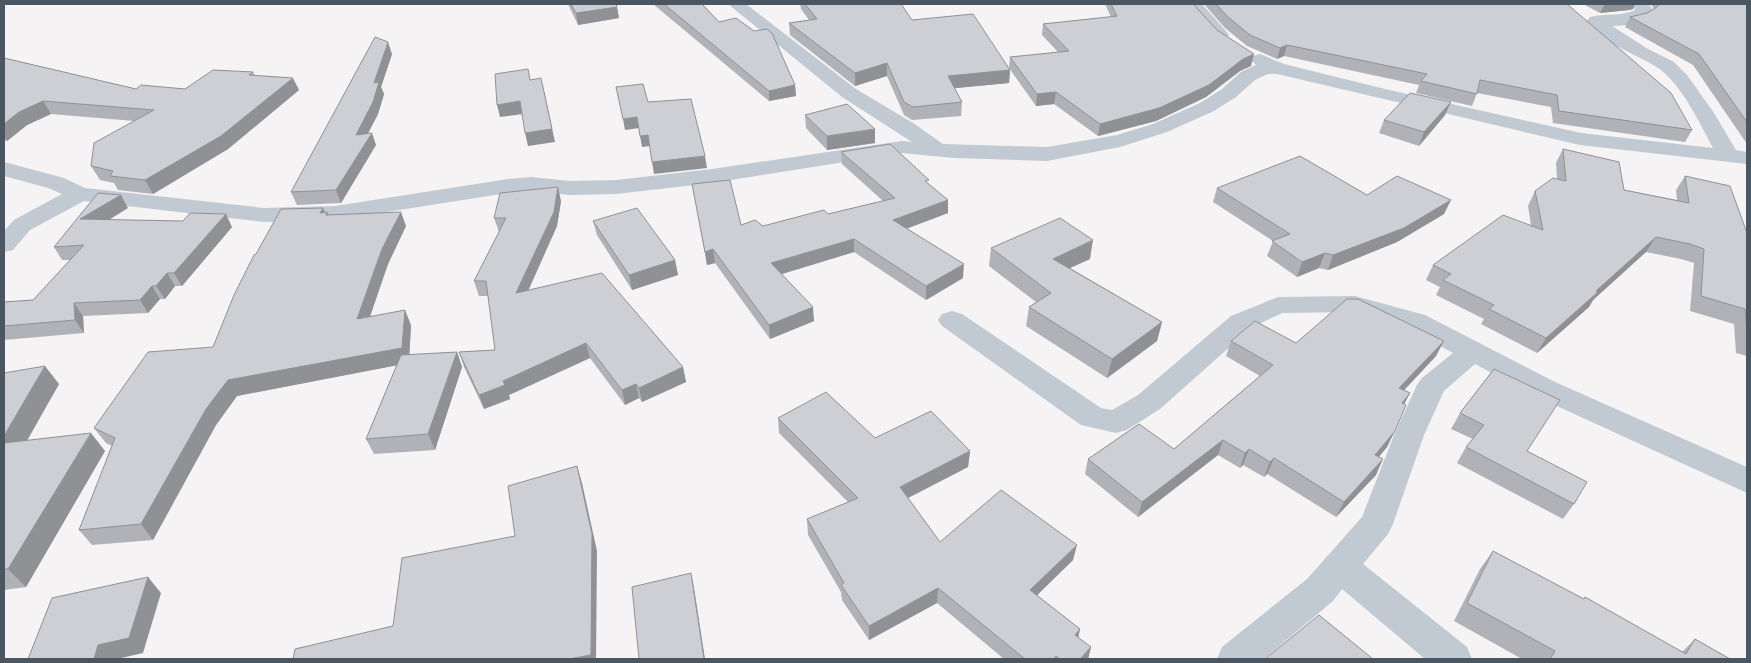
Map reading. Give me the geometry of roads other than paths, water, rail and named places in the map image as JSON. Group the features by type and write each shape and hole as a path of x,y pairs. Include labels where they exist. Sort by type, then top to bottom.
{"street":[{"path":"736,4 849,93 906,127 938,151"},
{"path":"1193,4 1218,33 1240,50 1277,68 1580,139 1738,157"},
{"path":"1641,4 1645,12 1624,20 1596,21 1598,25 1641,53 1667,66 1680,80 1738,157"},
{"path":"4,169 56,183 80,194 264,215 335,213 486,188 531,184 570,188 616,187 712,176 902,147 938,151 1047,154 1120,141 1160,128 1207,107 1229,94 1248,76 1264,69 1277,68"},
{"path":"4,244 22,225 80,194"},
{"path":"952,320 1092,417 1116,422 1149,402 1241,322 1278,305 1355,304 1415,320 1545,389 1747,481"},
{"path":"1236,659 1320,590 1376,524 1409,435 1432,385 1473,351"},
{"path":"1340,566 1454,659"}]}
